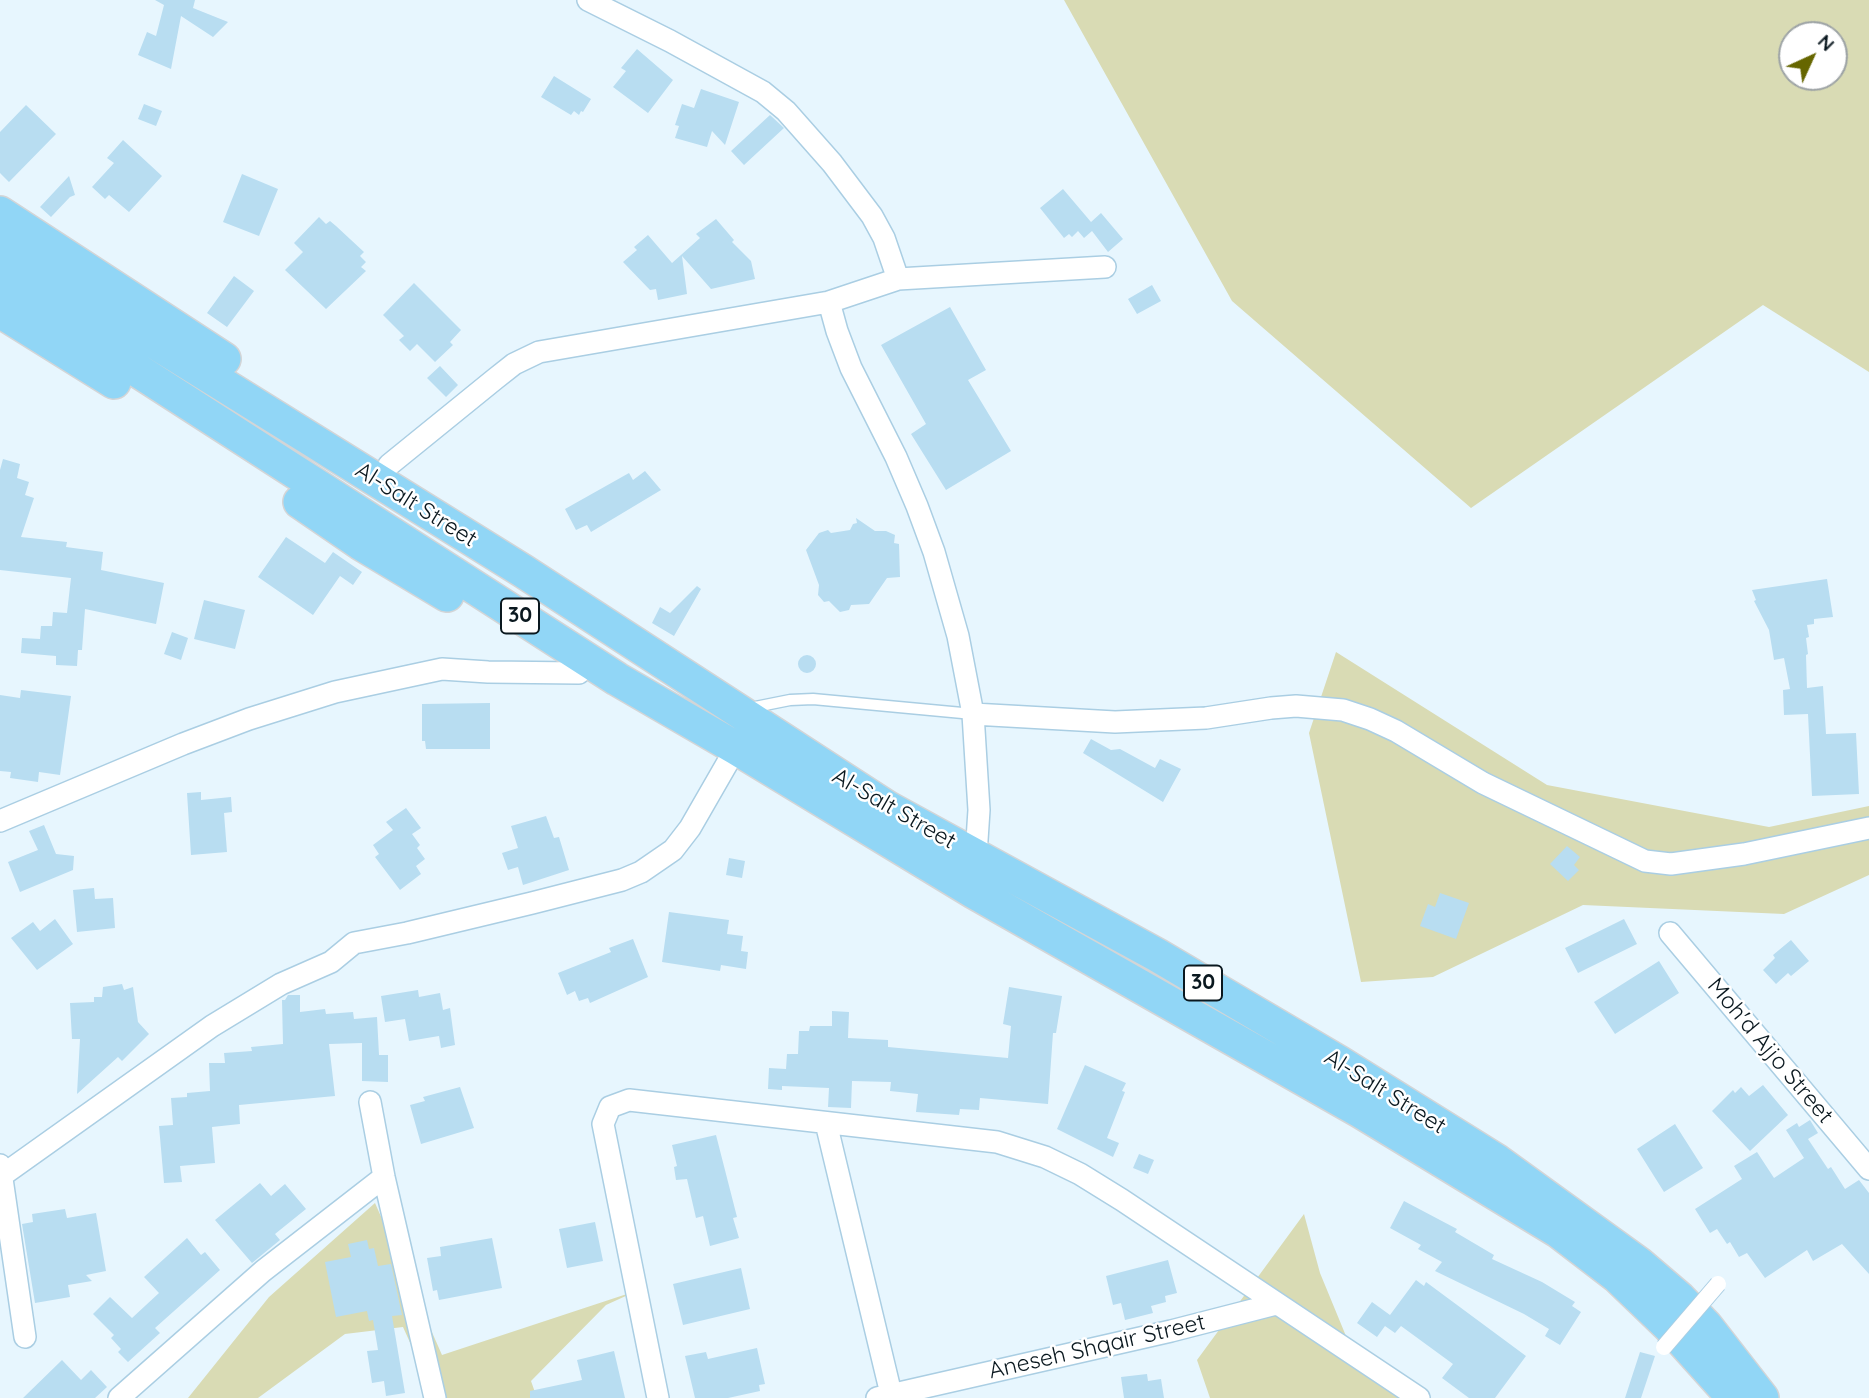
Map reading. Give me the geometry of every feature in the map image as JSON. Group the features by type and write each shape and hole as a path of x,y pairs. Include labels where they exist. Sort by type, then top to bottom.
{"main road":[{"path":"0,213 374,468"},
{"name":"Al-Salt Street","path":"0,246 374,468 561,572 645,650 888,808 1157,955 1340,1063 1497,1161 1638,1263 1679,1298 1706,1326 1762,1398"},
{"name":"Al-Salt Street","path":"0,282 328,495 446,567 617,680 974,892 1360,1111 1558,1231 1618,1278 1669,1325 1733,1398"},
{"path":"0,311 246,466 360,543 668,725 725,742"}],"street":[{"path":"588,0 743,80 786,111 832,163 872,216 884,238 898,279"},
{"path":"374,468 505,372 539,352 829,302 898,279 1105,267"},
{"path":"829,302 851,368 896,457 934,552 958,636 973,714 979,810 975,855"},
{"path":"0,821 183,744 249,719 335,692 442,669 579,673"},
{"path":"973,714 1115,722 1206,718 1296,706 1343,710 1396,731 1483,783 1645,861 1671,864 1744,854 1869,828"},
{"path":"0,1177 212,1026 281,984 331,962 354,943 532,903 622,880 641,872 673,850 690,828 725,742"},
{"name":"Moh'd Ajjo Street","path":"1670,933 1869,1169"},
{"path":"657,1398 603,1124 610,1107 629,1100 996,1142 1045,1157 1080,1174 1122,1200 1419,1398"},
{"path":"370,1102 384,1177 435,1398"},
{"path":"826,1123 887,1397"},
{"path":"0,1165 25,1337"},
{"path":"118,1398 263,1271 384,1177"},
{"path":"1664,1347 1718,1284"},
{"name":"Aneseh Shqair Street","path":"887,1397 1276,1304"}],"lane":[{"path":"737,711 790,700 813,699 973,714"}],"green space":[{"path":"1064,0 1869,0 1869,372 1763,305 1471,508 1232,301"},
{"path":"1336,652 1547,785 1769,827 1869,806 1869,875 1784,914 1583,905 1433,977 1361,982 1309,733"},
{"path":"375,1203 442,1355 639,1290 606,1305 531,1381 537,1398 435,1398 403,1327 345,1334 258,1398 188,1398 269,1297"},
{"path":"1304,1214 1320,1273 1360,1370 1400,1398 1210,1398 1197,1360"}],"building":[{"path":"155,0 195,0 193,8 228,22 213,37 181,16 171,69 138,55 147,32 156,36 164,5"},
{"path":"637,49 673,80 648,113 613,87 626,71 621,68"},
{"path":"554,76 591,99 579,115 574,111 571,115 541,97"},
{"path":"701,89 739,102 725,145 712,131 707,147 675,138 679,126 675,125 682,104 694,108"},
{"path":"144,104 162,111 156,126 138,119"},
{"path":"26,105 56,134 9,182 0,173 0,132"},
{"path":"770,115 784,128 744,165 731,151"},
{"path":"123,140 162,176 129,212 109,195 105,199 92,187 114,163 107,158"},
{"path":"242,174 278,189 259,236 223,222"},
{"path":"69,176 75,195 51,217 40,207"},
{"path":"1063,189 1091,222 1101,213 1123,239 1108,252 1092,231 1084,238 1078,231 1072,237 1069,234 1064,238 1040,208"},
{"path":"319,217 326,224 330,221 364,252 360,256 366,262 361,267 366,271 326,309 285,270 303,252 294,243"},
{"path":"716,219 734,240 732,242 751,261 755,279 711,289 682,256 687,294 658,300 656,289 650,290 623,262 637,250 634,247 648,235 672,263 700,238 696,234"},
{"path":"234,276 254,291 227,327 207,313"},
{"path":"414,283 461,330 450,342 453,345 435,362 417,344 410,351 399,340 404,336 383,315"},
{"path":"1152,285 1161,301 1137,314 1128,299"},
{"path":"950,307 986,370 968,380 1011,451 946,490 911,434 926,424 881,345"},
{"path":"440,366 458,385 446,397 427,378"},
{"path":"3,459 20,464 17,478 29,482 25,495 34,498 21,537 67,542 66,547 103,552 101,570 164,583 156,624 85,609 82,650 78,650 77,666 56,665 56,656 21,653 22,638 40,639 41,626 52,626 53,612 67,613 71,578 0,570 0,470"},
{"path":"645,471 661,490 591,532 587,525 576,530 565,509 629,473 633,480"},
{"path":"856,518 875,531 886,531 895,535 894,543 899,544 900,577 887,578 869,604 851,605 849,610 840,612 818,595 819,585 806,550 819,533 828,530 831,533 850,530 853,524 857,523"},
{"path":"286,537 325,563 333,552 362,572 353,585 340,576 313,615 258,577"},
{"path":"1827,579 1833,617 1814,619 1814,624 1807,625 1807,688 1823,686 1826,734 1856,733 1859,794 1812,796 1808,714 1784,715 1783,690 1790,689 1784,658 1774,660 1769,630 1754,601 1756,600 1752,590"},
{"path":"697,586 701,589 674,636 652,623 660,607 670,613"},
{"path":"204,600 245,610 235,649 194,639"},
{"path":"172,632 188,638 181,660 164,654"},
{"path":"803,655 811,655 816,664 814,671 803,673 798,668 798,660"},
{"path":"21,690 71,696 60,775 39,772 38,782 10,778 11,772 0,771 0,695 20,698"},
{"path":"490,703 490,749 426,749 425,741 422,741 422,704"},
{"path":"1091,739 1111,750 1120,749 1155,768 1160,759 1181,769 1163,802 1083,753"},
{"path":"201,792 201,800 231,797 232,812 224,813 227,852 191,855 187,793"},
{"path":"406,808 421,828 412,834 425,859 416,866 421,874 400,890 375,857 379,854 373,845 393,830 386,822"},
{"path":"546,816 554,838 559,837 569,870 523,885 518,867 508,870 502,853 518,848 511,826"},
{"path":"44,825 56,854 74,856 73,870 20,892 8,862 38,850 29,831"},
{"path":"1567,846 1580,857 1574,865 1579,870 1568,881 1550,864"},
{"path":"729,858 745,861 742,878 726,875"},
{"path":"94,888 95,899 113,898 115,928 77,932 73,890"},
{"path":"1440,893 1469,903 1456,939 1420,926 1428,904 1435,907"},
{"path":"669,912 729,920 727,934 743,936 741,951 748,952 746,969 721,965 720,971 662,962"},
{"path":"55,919 73,944 37,970 11,938 33,922 40,931"},
{"path":"1624,919 1637,944 1578,973 1565,948"},
{"path":"633,939 648,977 590,1003 588,998 579,1001 575,991 567,995 558,973 611,952 609,948"},
{"path":"1791,940 1809,961 1791,976 1788,973 1776,984 1763,970 1775,958 1773,955"},
{"path":"1659,961 1679,993 1615,1034 1594,1002"},
{"path":"122,984 124,990 133,987 138,1022 149,1034 122,1061 118,1057 77,1094 80,1039 72,1039 70,1003 94,1002 94,997 102,997 103,987"},
{"path":"1009,987 1062,996 1056,1033 1053,1033 1048,1104 980,1098 979,1110 960,1109 959,1115 916,1112 918,1094 890,1091 891,1082 852,1081 851,1108 828,1107 829,1088 782,1086 782,1090 768,1089 769,1068 786,1069 787,1054 798,1054 799,1031 809,1031 810,1026 832,1026 832,1011 849,1012 848,1038 888,1040 888,1047 1008,1058 1011,1026 1003,1024"},
{"path":"418,990 419,997 440,993 443,1010 450,1008 455,1045 441,1048 439,1036 409,1041 405,1019 385,1022 381,996"},
{"path":"288,995 300,995 300,1012 325,1009 326,1014 353,1012 354,1019 377,1017 379,1055 388,1055 388,1082 362,1081 362,1043 329,1044 335,1096 239,1105 240,1124 212,1127 215,1163 180,1166 182,1182 164,1183 159,1126 173,1125 171,1098 210,1091 209,1063 225,1063 224,1053 252,1051 251,1047 283,1044 282,1000"},
{"path":"1085,1065 1126,1083 1107,1138 1119,1143 1113,1157 1057,1129"},
{"path":"1763,1085 1788,1115 1750,1151 1712,1111 1733,1090 1735,1093 1741,1087 1749,1096"},
{"path":"460,1087 474,1128 421,1144 410,1105 425,1101 423,1097"},
{"path":"1810,1120 1818,1133 1808,1139 1828,1169 1831,1167 1845,1189 1859,1180 1869,1193 1869,1274 1842,1244 1813,1261 1807,1250 1765,1278 1747,1253 1739,1257 1730,1242 1727,1244 1717,1229 1710,1233 1695,1209 1742,1179 1734,1166 1757,1152 1774,1178 1804,1158 1786,1130 1797,1123 1799,1127"},
{"path":"1675,1124 1703,1168 1664,1192 1637,1149"},
{"path":"716,1135 737,1217 733,1218 739,1238 710,1246 703,1216 696,1218 687,1179 676,1180 674,1167 677,1166 672,1145"},
{"path":"1139,1154 1154,1160 1148,1174 1133,1168"},
{"path":"260,1183 271,1196 285,1184 306,1209 275,1234 280,1240 252,1263 215,1220"},
{"path":"1404,1201 1457,1229 1455,1232 1494,1255 1492,1259 1542,1282 1575,1302 1572,1306 1581,1312 1560,1345 1545,1336 1549,1329 1524,1314 1435,1271 1442,1262 1418,1249 1421,1245 1390,1228"},
{"path":"65,1209 67,1218 96,1213 106,1271 86,1275 92,1281 68,1285 70,1297 35,1303 22,1224 33,1222 32,1214"},
{"path":"595,1222 603,1261 567,1268 559,1229"},
{"path":"187,1238 201,1255 205,1252 220,1270 155,1328 160,1333 128,1362 118,1352 121,1349 111,1338 114,1335 93,1314 110,1297 132,1318 159,1293 144,1277"},
{"path":"492,1238 502,1288 439,1300 437,1290 433,1291 427,1258 441,1256 440,1247"},
{"path":"367,1240 369,1249 374,1248 378,1266 391,1264 402,1315 392,1316 405,1393 386,1396 384,1381 372,1383 367,1351 378,1350 373,1320 369,1321 367,1311 336,1317 325,1262 351,1257 348,1244"},
{"path":"1168,1260 1177,1293 1165,1296 1166,1302 1151,1306 1153,1313 1125,1320 1121,1303 1113,1305 1106,1276"},
{"path":"741,1268 750,1309 683,1325 673,1284"},
{"path":"1416,1280 1424,1286 1426,1282 1526,1356 1495,1398 1469,1398 1442,1378 1453,1364 1401,1326 1395,1333 1385,1326 1377,1337 1357,1323 1372,1302 1390,1315"},
{"path":"757,1348 765,1384 759,1385 760,1391 728,1398 695,1398 685,1356 706,1352 708,1359"},
{"path":"614,1351 625,1398 530,1398 530,1391 582,1380 577,1360"},
{"path":"1640,1352 1655,1356 1641,1398 1625,1398"},
{"path":"62,1360 81,1380 91,1370 107,1387 95,1398 23,1398"},
{"path":"1147,1374 1148,1381 1161,1379 1164,1398 1124,1398 1121,1377"}]}
